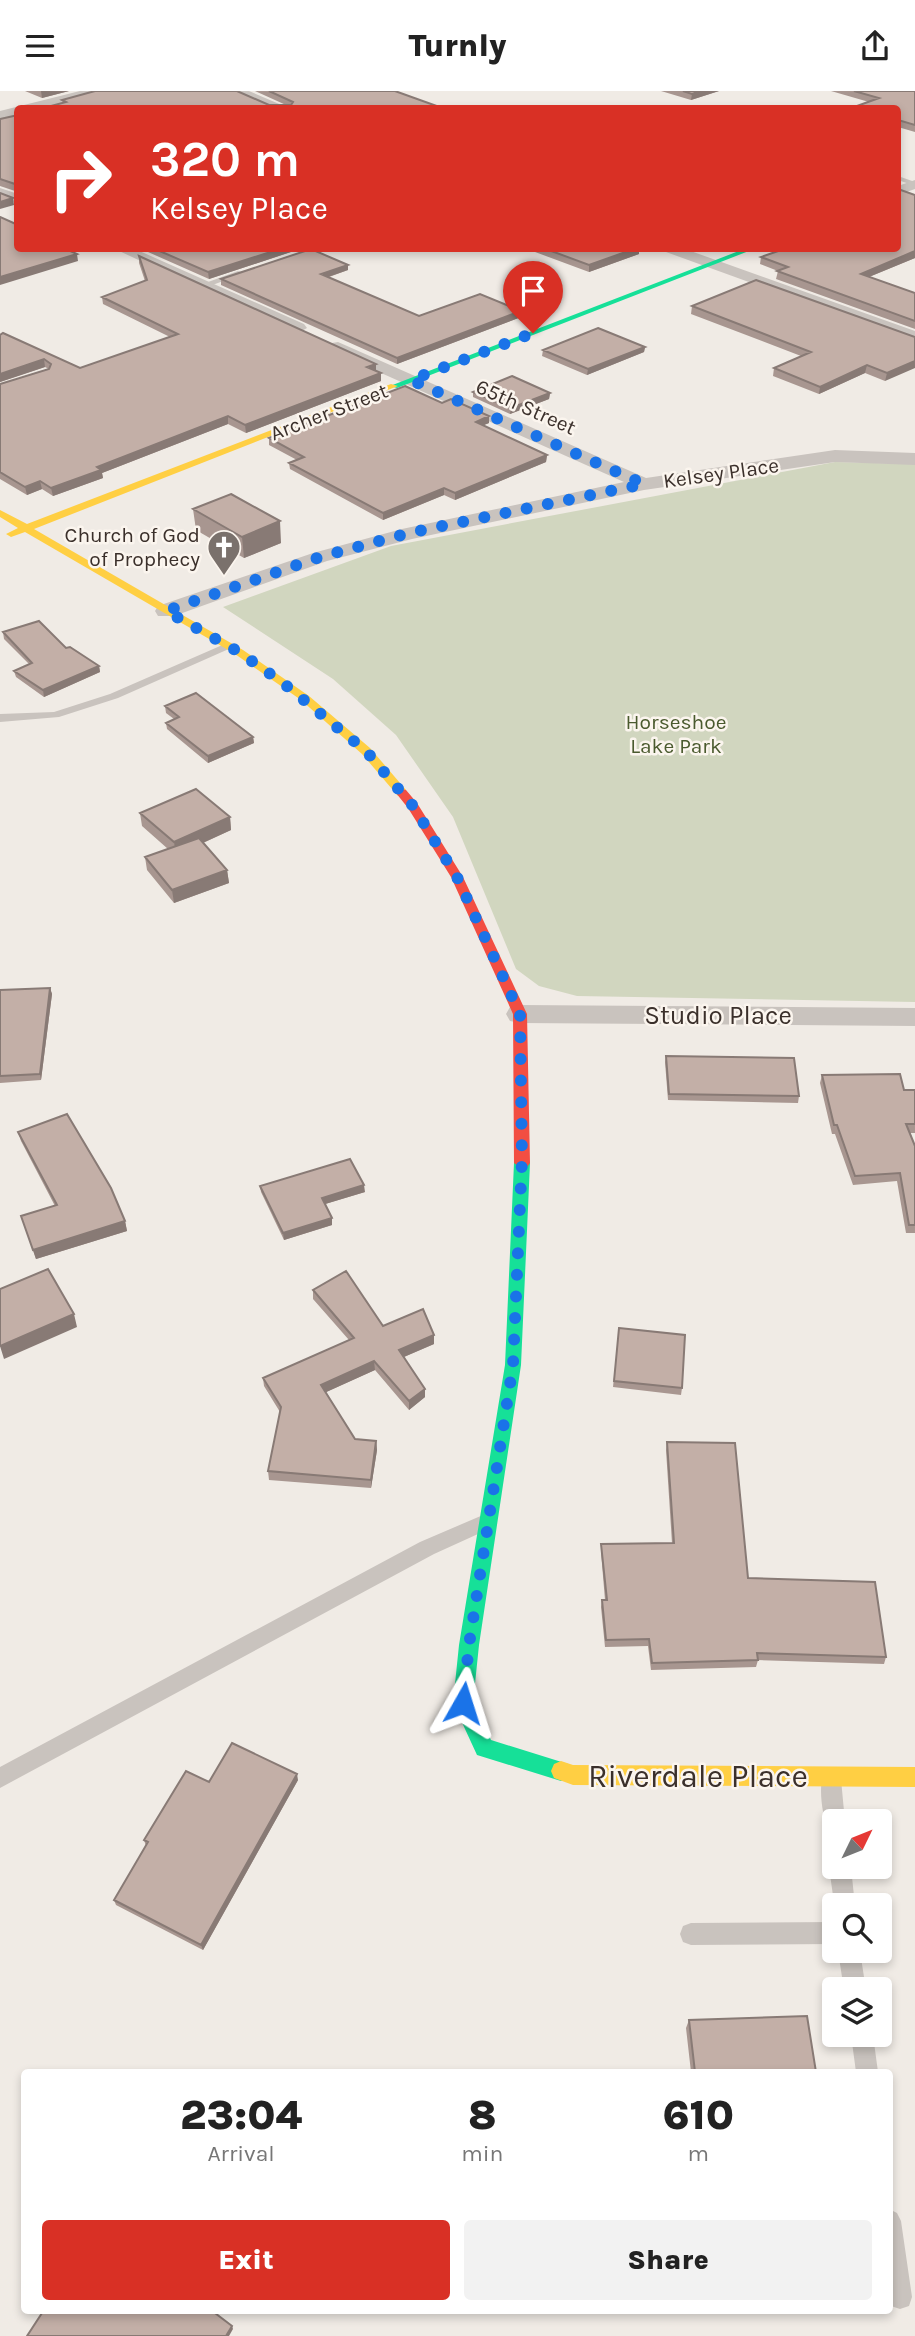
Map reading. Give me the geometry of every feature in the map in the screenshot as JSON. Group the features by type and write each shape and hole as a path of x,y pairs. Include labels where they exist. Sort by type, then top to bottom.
{"street":[{"path":"41,105 94,91"},
{"path":"237,91 274,105"},
{"name":"65th Street","path":"130,252 644,484"},
{"path":"681,252 915,337"},
{"name":"Archer Street","path":"0,538 742,252"},
{"name":"Kelsey Place","path":"166,611 320,557 371,543 644,484 835,456 915,459"},
{"path":"0,513 228,646 305,698 366,751 413,806 457,877 520,1014 522,1159 513,1365 488,1520"},
{"name":"Studio Place","path":"520,1014 915,1017"},
{"name":"Riverdale Place","path":"488,1520 463,1703 484,1748 573,1775 915,1777"}],"lane":[{"path":"204,285 256,268"},
{"path":"0,718 55,716 114,696 228,646"},
{"path":"0,1778 427,1548 488,1520"},
{"path":"831,1777 834,1809"},
{"path":"691,1934 822,1933"},
{"path":"864,2047 867,2069"},
{"path":"893,2249 900,2297"}],"green space":[{"name":"Horseshoe Lake Park","path":"835,462 915,464 915,1002 577,996 539,986 516,969 453,817 396,735 333,679 223,607 391,546"}],"building":[{"path":"95,91 237,91 269,105 55,105 66,102 62,100"},
{"path":"269,91 395,91 434,105 291,105 293,102"},
{"path":"854,91 915,91 915,125 901,121 901,105 860,105 879,98"},
{"path":"14,116 14,184 0,179 0,119"},
{"path":"901,190 915,195 915,251 861,274 915,293 915,321 777,271 788,267 761,257 775,252 901,252"},
{"path":"0,193 13,198 0,202"},
{"path":"0,217 14,223 14,252 77,254 0,277"},
{"path":"162,252 271,252 208,272"},
{"path":"302,252 318,252 348,265 321,274 419,316 480,294 521,311 397,358 221,279"},
{"path":"554,252 626,252 589,265"},
{"path":"139,256 376,364 367,367 381,373 245,425 228,416 97,467 101,470 51,488 40,481 25,487 0,472 0,384 49,369 51,364 44,359 0,374 0,335 3,333 80,368 178,334 102,297 147,280"},
{"path":"756,280 915,337 915,361 887,373 867,365 820,387 774,368 811,352 692,306"},
{"path":"598,328 645,347 588,369 543,350"},
{"path":"512,376 550,393 511,408 473,392"},
{"path":"405,386 442,403 451,399 489,416 476,422 547,455 455,493 444,488 383,513 289,463 304,457 269,438"},
{"path":"231,494 280,521 242,537 193,509"},
{"path":"39,621 66,648 70,647 99,666 43,690 14,671 32,663 3,632"},
{"path":"196,693 253,737 208,756 166,723 179,717 165,706"},
{"path":"196,789 230,817 174,842 140,813"},
{"path":"199,838 227,870 172,890 145,857"},
{"path":"50,988 40,1074 0,1076 0,990"},
{"path":"666,1056 794,1058 799,1096 669,1094"},
{"path":"900,1074 904,1090 915,1090 915,1124 906,1124 915,1146 915,1225 909,1225 900,1173 855,1176 837,1125 834,1125 822,1075"},
{"path":"67,1114 111,1188 125,1221 33,1250 21,1216 57,1205 18,1132"},
{"path":"350,1159 364,1185 322,1198 332,1218 283,1233 260,1186"},
{"path":"48,1269 74,1314 0,1346 0,1289"},
{"path":"346,1271 383,1326 423,1309 434,1335 399,1350 425,1389 409,1401 374,1361 321,1385 355,1439 376,1441 371,1480 268,1471 281,1407 263,1378 354,1338 313,1290"},
{"path":"619,1328 685,1335 682,1388 614,1381"},
{"path":"667,1442 735,1443 748,1578 875,1582 886,1657 757,1653 758,1660 652,1663 649,1639 606,1640 602,1600 607,1600 601,1544 674,1543"},
{"path":"232,1743 297,1774 201,1945 114,1900 148,1842 144,1840 186,1771 209,1782"},
{"path":"807,2016 816,2069 695,2069 689,2020"},
{"path":"41,2314 216,2314 232,2326 226,2336 27,2336"}],"traffic: fast":[{"path":"394,386 742,252"},
{"path":"522,1163 513,1365 469,1645 463,1703 484,1748 561,1771"}],"traffic: slow":[{"path":"11,534 394,386"},
{"path":"0,513 239,652 305,698 366,751 402,793"},
{"path":"561,1771 573,1775 915,1777"}],"traffic: jam":[{"path":"402,793 457,877 520,1014 522,1163"}],"place":[{"name":"Church of God of Prophecy","path":"224,577"}],"route":[{"path":"463,1703 469,1645 513,1365 522,1159 520,1014 457,877 413,806 366,751 305,698 239,652 166,611 320,557 409,533 501,516 644,484 411,380 533,333"}]}
